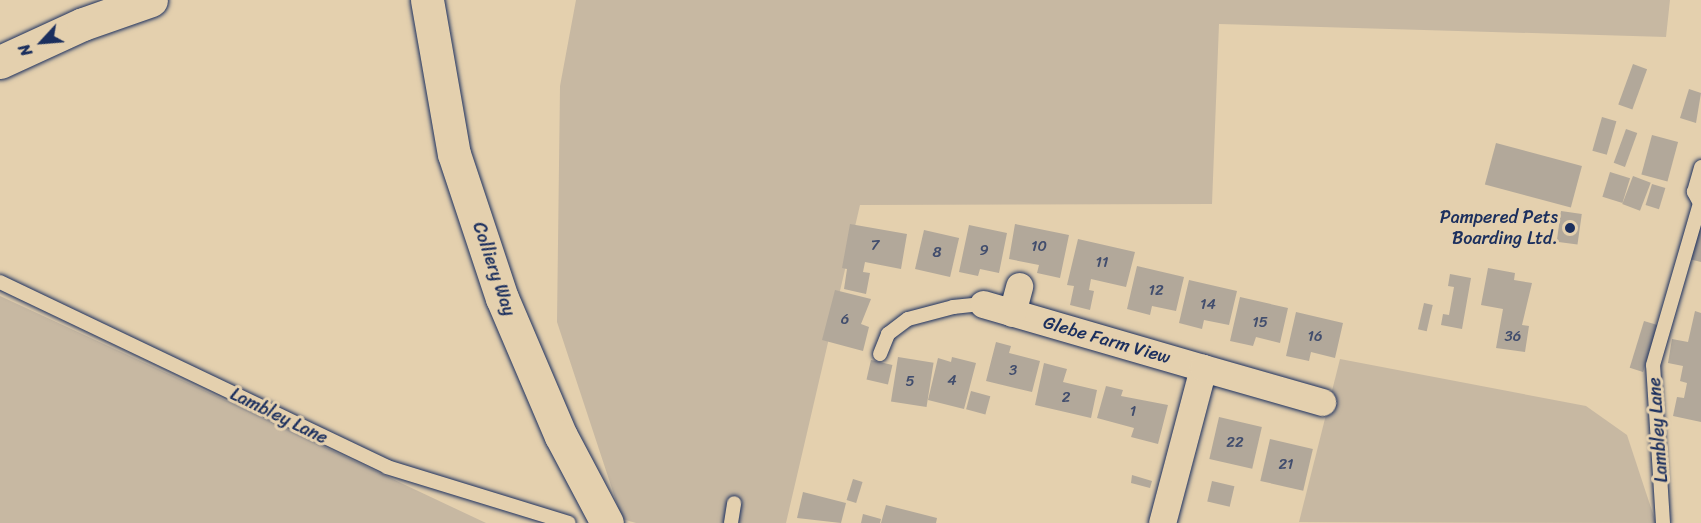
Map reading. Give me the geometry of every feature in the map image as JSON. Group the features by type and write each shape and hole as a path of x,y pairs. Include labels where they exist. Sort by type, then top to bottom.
{"main road":[{"path":"0,62 83,24 151,0"},
{"name":"Colliery Way","path":"427,0 454,154 502,298 561,436 607,523"}],"street":[{"path":"1012,313 1019,286"},
{"name":"Glebe Farm View","path":"983,304 1322,402"},
{"path":"1162,523 1203,368"}],"lane":[{"name":"Lambley Lane","path":"1663,523 1653,365 1700,203 1694,192 1701,167"},
{"name":"Lambley Lane","path":"0,282 387,467 569,523"},
{"name":"Glebe Farm View","path":"880,354 888,334 908,319 953,307 983,304"},
{"path":"731,523 734,503"}],"shaded area":[{"path":"576,0 1670,0 1666,37 1219,24 1212,204 860,205 786,523 636,523 622,519 557,322 560,86"},
{"path":"0,296 210,393 486,523 0,523"},
{"path":"1340,359 1586,406 1627,435 1656,523 1299,522"}],"building":[{"path":"1633,64 1647,69 1632,110 1618,104"},
{"path":"1689,89 1701,93 1696,123 1680,118"},
{"path":"1602,117 1616,121 1607,155 1592,151"},
{"path":"1626,129 1637,133 1625,167 1614,163"},
{"path":"1652,135 1678,142 1667,182 1641,175"},
{"path":"1496,143 1582,166 1571,208 1485,185"},
{"path":"1610,172 1630,178 1622,203 1602,197"},
{"path":"1633,176 1651,183 1640,211 1622,204"},
{"path":"1652,184 1665,188 1659,209 1646,205"},
{"name":"Pampered Pets Boarding Ltd.","path":"1561,211 1582,214 1577,245 1557,242"},
{"path":"1701,216 1701,262 1689,259"},
{"path":"850,224 907,234 901,269 865,262 863,272 870,273 866,294 844,289 847,269 842,268"},
{"path":"1015,224 1069,235 1060,278 1037,273 1039,265 1009,259"},
{"path":"969,225 1007,233 999,273 980,269 978,276 959,272"},
{"path":"924,230 959,238 950,277 915,269"},
{"path":"1078,239 1135,252 1126,287 1091,279 1089,290 1094,291 1090,310 1070,305 1074,286 1067,285"},
{"path":"1137,266 1184,277 1176,311 1152,306 1150,315 1127,309"},
{"path":"1488,268 1515,273 1514,280 1532,283 1522,325 1529,326 1525,352 1496,348 1503,309 1481,305"},
{"path":"1450,274 1471,278 1462,329 1441,325 1443,314 1449,315 1454,287 1448,286"},
{"path":"1189,280 1237,291 1229,325 1204,320 1202,329 1179,323"},
{"path":"835,290 871,299 861,324 869,327 863,351 822,340"},
{"path":"1240,297 1288,308 1280,343 1256,337 1253,346 1230,341"},
{"path":"1424,303 1433,305 1427,331 1418,329"},
{"path":"1695,311 1701,313 1701,422 1673,416 1677,397 1684,398 1687,383 1680,381 1683,366 1668,363 1672,339 1688,342"},
{"path":"1296,312 1343,323 1335,358 1311,352 1309,361 1286,356"},
{"path":"1644,321 1657,325 1643,372 1630,368"},
{"path":"996,342 1011,346 1009,353 1040,361 1032,392 986,381"},
{"path":"898,357 934,363 927,407 891,401"},
{"path":"952,357 976,363 964,409 928,400 938,358 951,362"},
{"path":"871,360 892,365 888,384 867,379"},
{"path":"1044,363 1067,369 1063,382 1097,390 1091,418 1035,405"},
{"path":"1106,386 1123,390 1121,396 1168,405 1158,444 1131,437 1134,428 1097,418"},
{"path":"971,391 990,396 985,415 966,409"},
{"path":"1219,417 1262,427 1252,469 1209,459"},
{"path":"1270,439 1313,449 1303,491 1260,481"},
{"path":"1132,475 1152,481 1150,488 1131,483"},
{"path":"853,479 863,482 856,503 847,500"},
{"path":"1212,481 1234,486 1230,507 1207,501"},
{"path":"803,492 846,503 841,523 797,518"},
{"path":"886,505 937,518 936,523 881,523"},
{"path":"863,514 881,519 880,523 861,523"}],"place":[{"name":"Pampered Pets Boarding Ltd.","path":"1570,228"}]}
